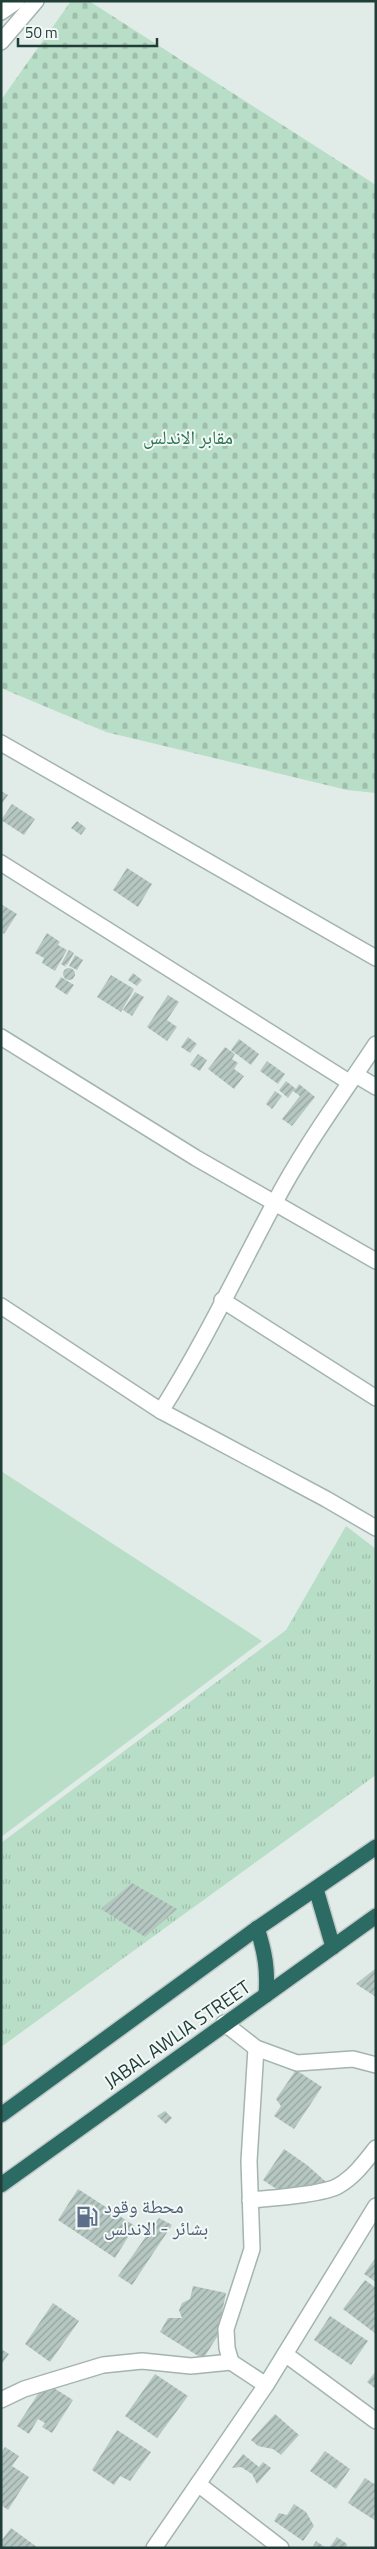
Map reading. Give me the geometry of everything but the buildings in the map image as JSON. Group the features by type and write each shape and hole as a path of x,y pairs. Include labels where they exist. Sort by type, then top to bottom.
{"highway":[{"name":"JABAL AWLIA STREET","path":"1,2116 257,1928 376,1847"},
{"path":"316,1889 332,1947"},
{"name":"JABAL AWLIA STREET","path":"1,2185 224,2023 376,1916"},
{"path":"257,1928 266,1959 266,1995"}],"street":[{"path":"1,12 17,1"},
{"path":"1,42 36,1"},
{"path":"1,743 376,958"},
{"path":"1,863 352,1078 376,1087"},
{"path":"1,1037 274,1203 376,1262"},
{"path":"162,1411 189,1367 222,1300 274,1203 352,1078 376,1044"},
{"path":"222,1300 376,1398"},
{"path":"1,1306 162,1411 376,1528"},
{"path":"224,2023 256,2048 297,2063 353,2058 376,2065"},
{"path":"231,2362 227,2348 226,2329 252,2249 249,2161 256,2048"},
{"path":"250,2200 292,2196 336,2187 354,2174 376,2148"},
{"path":"154,2548 266,2385 376,2206"},
{"path":"285,2354 376,2421"},
{"path":"1,2400 24,2389 103,2365 142,2361 191,2366 231,2362 266,2385"},
{"path":"198,2484 281,2548"}],"green space":[{"name":"مقابر الاندلس","path":"71,1 89,1 376,185 376,793 347,790 106,732 1,688 1,100"},
{"path":"1,1471 262,1641 1,1837"},
{"path":"346,1526 376,1549 376,1775 1,2047 1,1843 286,1630"}],"place":[{"name":"محطة وقود بشائر - الاندلس","path":"87,2217"}]}
